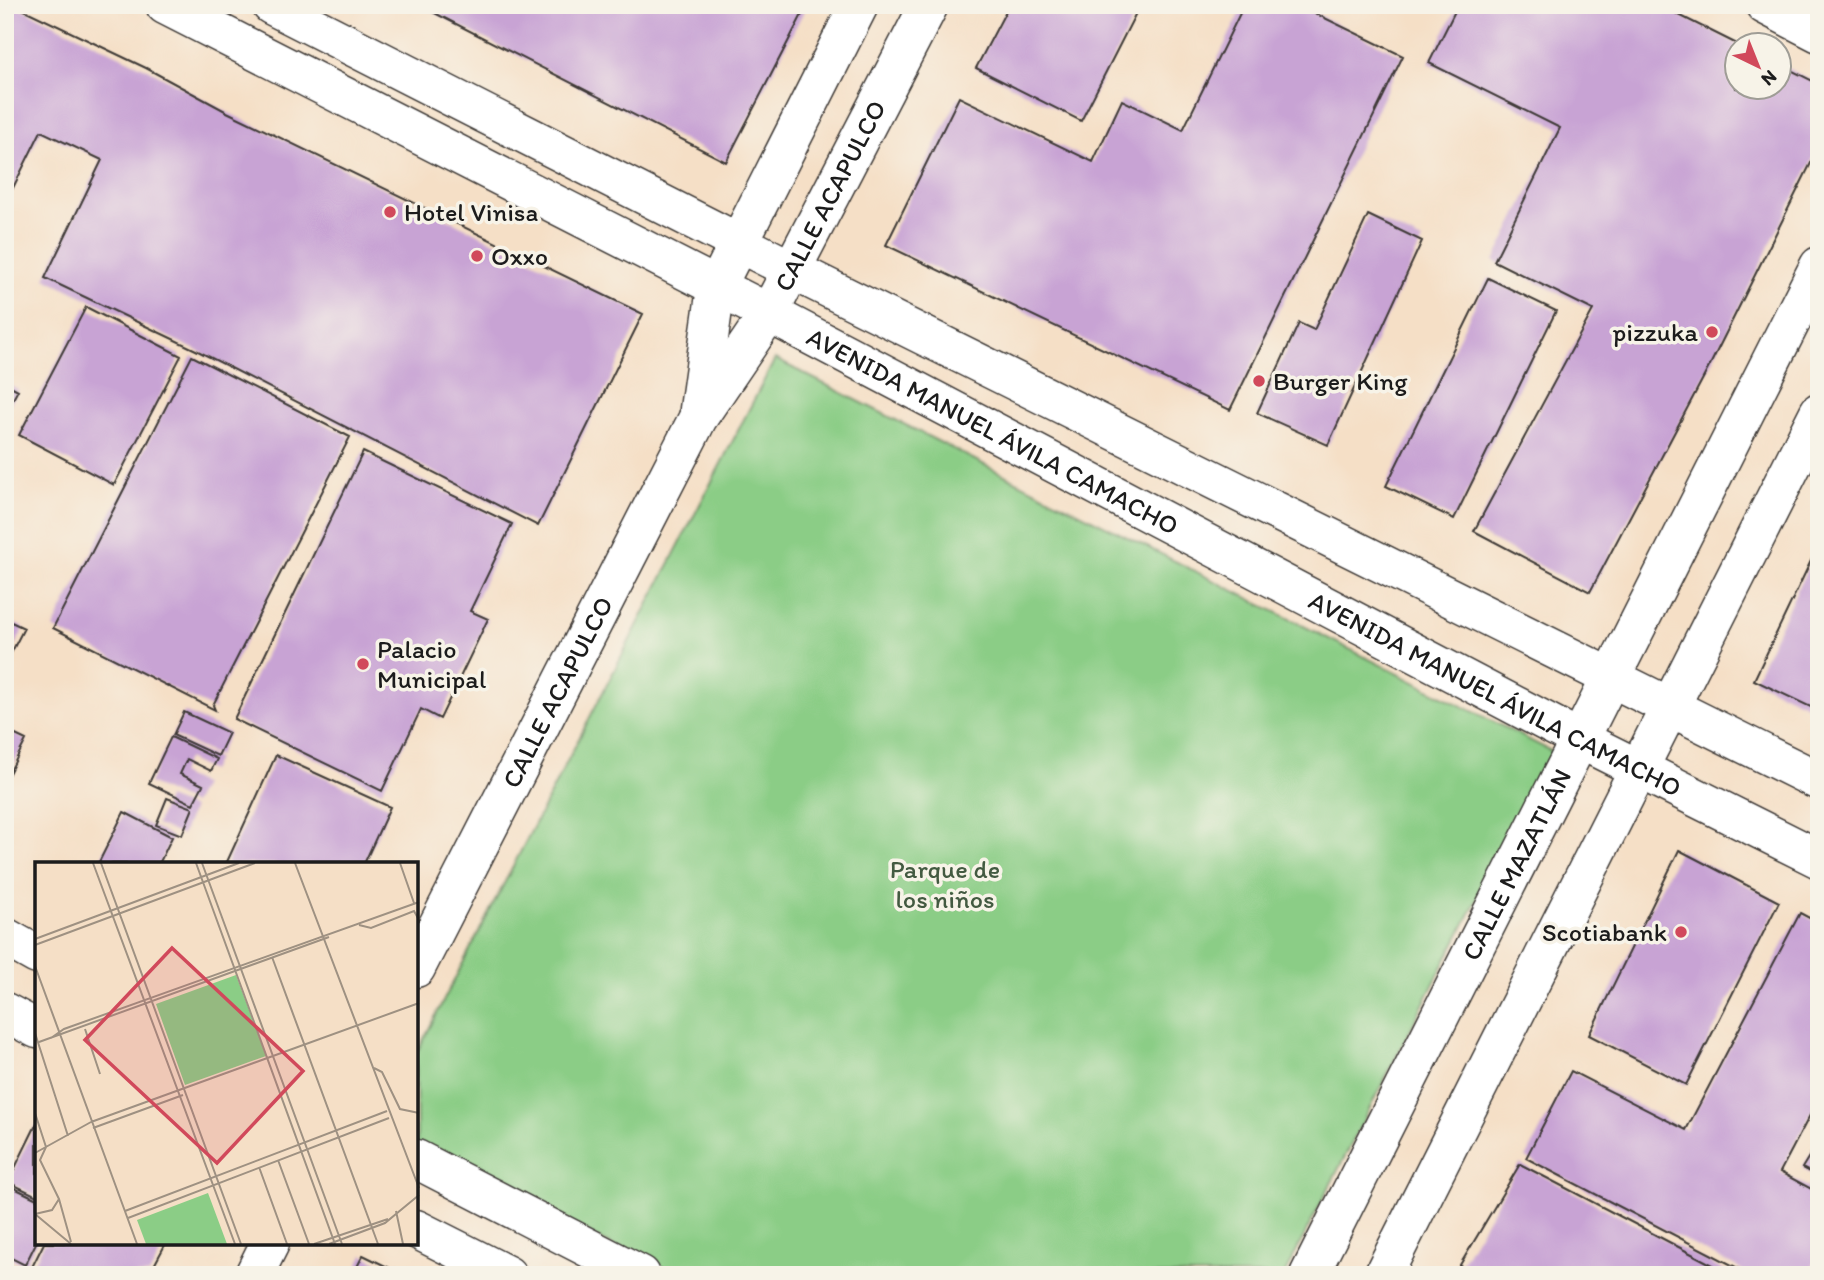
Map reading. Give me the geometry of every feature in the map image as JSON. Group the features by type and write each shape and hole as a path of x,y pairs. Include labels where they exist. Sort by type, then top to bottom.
{"street":[{"name":"AVENIDA MANUEL ÁVILA CAMACHO","path":"165,5 716,288 1579,739 1819,859"},
{"name":"AVENIDA MANUEL ÁVILA CAMACHO","path":"271,5 792,270 1819,780"},
{"name":"CALLE ACAPULCO","path":"698,418 716,288 859,5"},
{"name":"CALLE ACAPULCO","path":"418,964 698,418 768,315 929,5"},
{"path":"1765,5 1819,33"},
{"name":"CALLE MAZATLÁN","path":"1308,1275 1819,266"},
{"path":"1383,1275 1819,412"},
{"path":"5,937 35,954"},
{"path":"5,1012 35,1028"},
{"path":"418,1160 640,1275"},
{"path":"418,1230 507,1275"},
{"path":"254,1275 269,1245"}],"green space":[{"name":"Parque de los niños","path":"775,359 1553,752 1284,1275 670,1275 418,1146 418,1050"}],"building":[{"path":"5,5 14,5 146,68 227,112 643,314 538,526 196,350 45,278 102,160 41,131 5,204"},
{"path":"419,5 807,5 726,162"},
{"path":"1009,5 1140,5 1081,121 976,68"},
{"path":"1244,5 1298,5 1403,56 1230,410 886,245 959,97 1093,162 1122,100 1183,130"},
{"path":"1458,5 1659,5 1722,36 1722,102 1792,102 1792,70 1819,84 1819,147 1709,367 1590,592 1474,531 1593,310 1494,261 1560,128 1429,63"},
{"path":"1368,215 1422,241 1328,445 1257,413 1299,323 1314,330"},
{"path":"1488,278 1556,311 1454,519 1386,486"},
{"path":"86,307 181,356 114,485 19,435"},
{"path":"192,356 350,437 213,705 215,710 53,628"},
{"path":"5,383 18,390 5,414"},
{"name":"Palacio Municipal","path":"363,452 512,524 470,611 488,619 440,719 421,709 382,791 234,719"},
{"path":"1819,544 1819,711 1754,680"},
{"path":"5,619 24,628 5,665"},
{"path":"184,712 229,733 218,756 173,735"},
{"path":"5,730 26,740 5,781"},
{"path":"171,737 217,759 211,771 187,759 180,774 203,785 193,804 149,783"},
{"path":"276,755 390,807 365,862 227,862"},
{"path":"167,798 193,808 182,835 156,825"},
{"path":"124,812 172,837 160,862 99,862"},
{"path":"1679,850 1779,902 1686,1085 1589,1035"},
{"path":"1800,913 1819,923 1819,1098 1780,1172 1819,1193 1819,1254 1808,1275 1751,1275 1526,1158 1571,1071 1686,1130"},
{"path":"35,1127 35,1195 8,1182"},
{"path":"1819,1140 1819,1177 1802,1168"},
{"path":"1520,1164 1732,1275 1454,1275"},
{"path":"8,1185 35,1198 35,1245 25,1265 5,1255"},
{"path":"43,1245 165,1245 149,1275 28,1275"},
{"path":"363,1255 404,1275 353,1275"}],"place":[{"name":"Hotel Vinisa","path":"390,212"},
{"name":"Oxxo","path":"477,256"},
{"name":"pizzuka","path":"1712,332"},
{"name":"Burger King","path":"1259,381"},
{"name":"Palacio Municipal","path":"363,664"},
{"name":"Scotiabank","path":"1681,932"}]}
